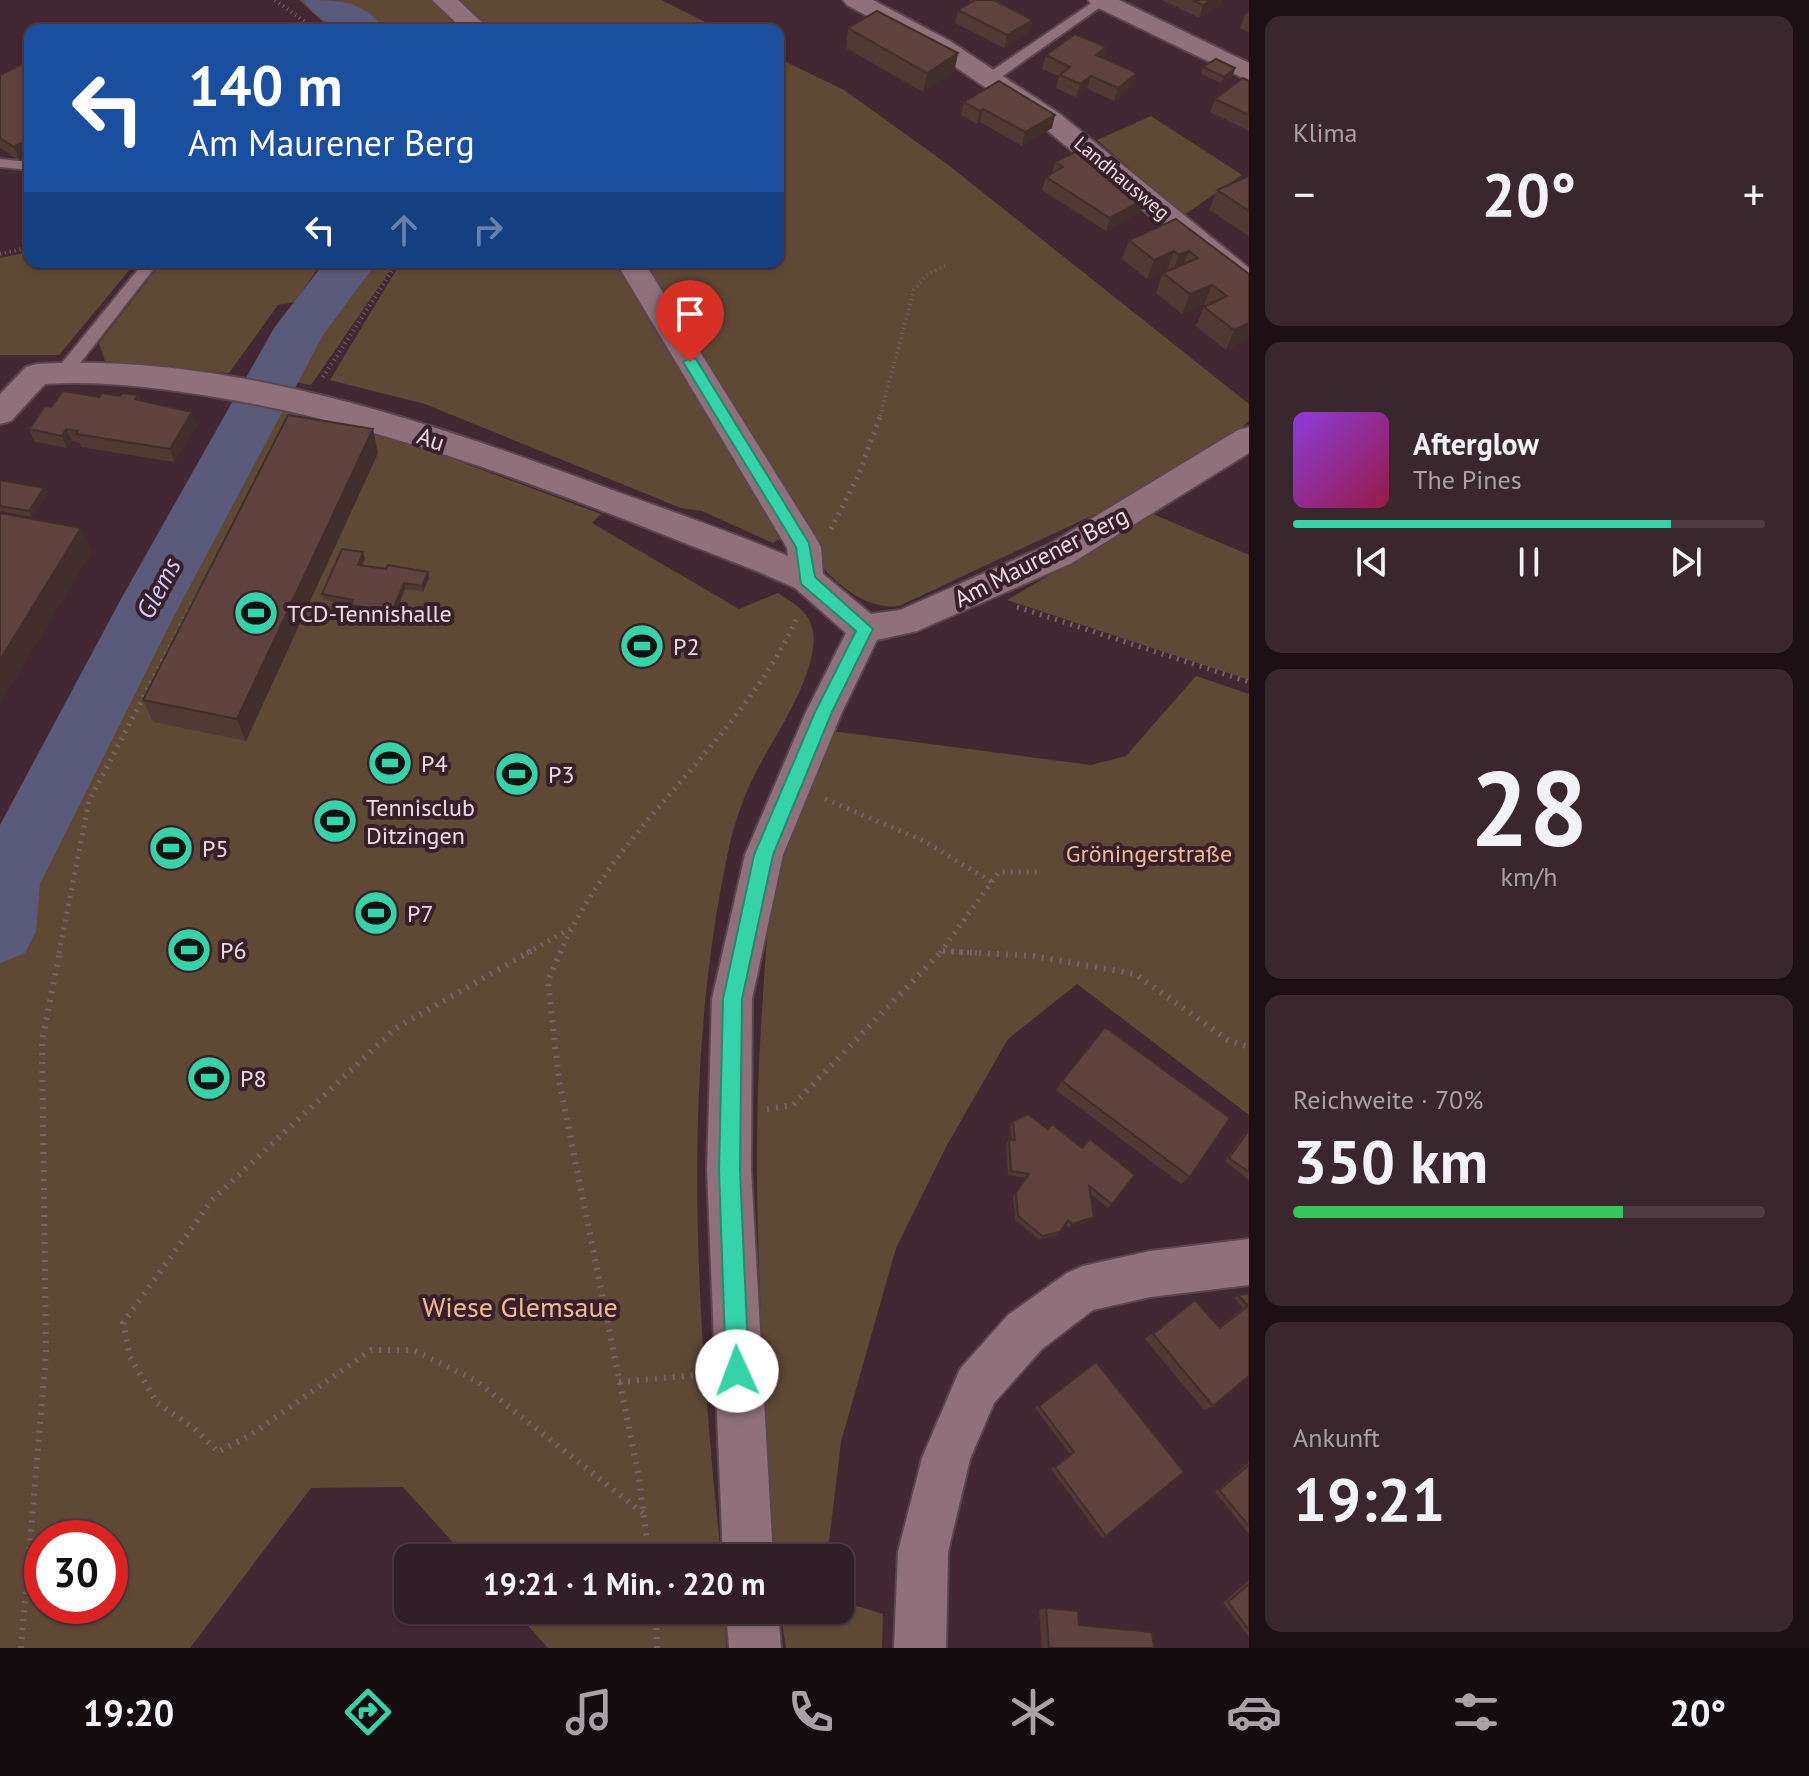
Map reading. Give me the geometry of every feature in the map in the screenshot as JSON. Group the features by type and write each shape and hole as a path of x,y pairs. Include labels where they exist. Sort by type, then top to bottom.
{"street":[{"path":"444,0 471,24"},
{"name":"Landhausweg","path":"855,0 992,77 1110,166 1249,283"},
{"path":"1102,1 1249,73"},
{"path":"634,268 813,574 865,629 824,712 764,855 732,999 729,1170 747,1544"},
{"path":"0,413 50,373"},
{"name":"Au","path":"50,373 132,375 239,388 359,415 539,477 771,563 813,574"},
{"name":"Am Maurener Berg","path":"865,629 905,622 1060,554 1249,438"},
{"path":"920,1648 923,1552 946,1458 977,1386 1025,1332 1083,1289 1150,1274 1249,1262"},
{"path":"753,1624 755,1648"}],"lane":[{"path":"992,77 1102,1"},
{"path":"0,163 24,165"},
{"path":"50,373 146,268"}],"path":[{"path":"275,0 308,24"},
{"path":"0,254 24,248"},
{"path":"647,1544 556,1052 548,981 571,928 598,884 645,823 733,721 788,638 830,530 868,449 890,383 912,296 930,271 947,265"},
{"path":"300,400 394,268"},
{"path":"21,1648 46,1354 42,1041 89,801 202,586"},
{"path":"975,593 1249,682"},
{"path":"792,787 922,840 992,882"},
{"path":"730,1113 793,1105 942,951 999,872 1041,872"},
{"path":"571,928 396,1028 212,1200 123,1323 130,1357 157,1403 194,1428 218,1452 249,1436 371,1350 413,1350 475,1380 644,1514"},
{"path":"942,951 1033,956 1135,974 1228,1040 1249,1047"},
{"path":"619,1382 737,1371"},
{"path":"656,1624 657,1648"}],"green space":[{"path":"299,0 436,0 462,24 324,24"},
{"path":"457,0 661,0 709,24 479,24"},
{"path":"784,61 844,90 947,164 1249,404 1249,421 1228,439 1119,503 899,606 863,600 833,578 817,561 643,268 784,268"},
{"path":"1151,116 1242,175 1184,215 1097,140"},
{"path":"24,253 24,268 131,268 59,355 0,355 0,258"},
{"path":"157,268 318,268 295,302 278,305 229,373 105,361 99,343"},
{"path":"347,268 392,268 311,385 270,378 300,328"},
{"path":"397,268 621,268 781,538 773,543 702,511 681,508 425,404 330,380"},
{"name":"Wiese Glemsaue","path":"234,405 308,413 450,458 601,514 592,523 739,609 778,593 800,609 809,619 813,632 809,667 750,785 735,826 712,944 703,1031 697,1207 705,1383 720,1544 454,1544 403,1487 311,1488 190,1648 0,1648 0,870 4,840"},
{"path":"1153,514 1249,555 1249,680 1007,600"},
{"name":"Gröningerstraße","path":"1196,676 1249,694 1249,1115 1077,984 1008,1039 947,1145 896,1248 841,1442 829,1544 772,1544 758,1216 758,1079 773,894 782,847 798,801 831,731 1091,765 1126,756"},
{"path":"854,1605 883,1614 882,1648 786,1648 782,1624 854,1624"},
{"path":"527,1624 725,1624 726,1648 548,1648"}],"building":[{"path":"975,0 994,0 1033,20 1007,35 958,10"},
{"path":"1193,0 1211,0 1203,5"},
{"path":"877,11 958,53 927,73 848,28"},
{"path":"1075,34 1106,47 1096,55 1137,73 1118,88 1091,76 1080,84 1060,75 1070,67 1046,55"},
{"path":"1216,59 1235,68 1224,77 1203,67"},
{"path":"24,63 24,142 14,147 0,138 0,75"},
{"path":"1243,78 1249,81 1249,115 1215,99"},
{"path":"999,81 1055,115 1025,132 964,102"},
{"path":"1077,151 1129,183 1124,185 1145,199 1110,218 1046,177 1063,167 1055,162"},
{"path":"1249,176 1249,211 1217,190"},
{"path":"1176,219 1249,274 1249,323 1234,330 1204,307 1227,296 1212,285 1190,294 1163,273 1198,258 1189,251 1179,255 1174,251 1154,260 1129,240"},
{"path":"63,391 99,397 102,393 138,395 135,399 192,412 170,449 76,434 78,431 66,429 62,436 29,429 45,406 51,407"},
{"name":"TCD-Tennishalle","path":"288,415 373,429 237,719 143,700"},
{"path":"0,480 44,488 29,511 0,506"},
{"path":"0,513 81,528 0,660"},
{"path":"342,549 363,552 358,565 386,569 388,565 428,572 422,586 404,583 392,612 351,605 353,600 322,594"},
{"path":"1105,1027 1230,1118 1190,1177 1062,1081"},
{"path":"1028,1114 1048,1129 1052,1124 1082,1148 1090,1139 1135,1175 1112,1204 1089,1186 1094,1217 1072,1224 1068,1220 1060,1232 1042,1236 1018,1216 1016,1192 1029,1174 1011,1171 1009,1140 1015,1140 1013,1121"},
{"path":"1249,1130 1249,1172 1229,1158"},
{"path":"1249,1294 1249,1304 1247,1305 1238,1295"},
{"path":"1195,1300 1220,1328 1249,1305 1249,1376 1213,1406 1153,1334"},
{"path":"1096,1362 1184,1472 1106,1536 1055,1467 1074,1452 1039,1406"},
{"path":"1249,1465 1249,1526 1219,1490"},
{"path":"1249,1584 1249,1630 1228,1602"},
{"path":"1046,1608 1078,1611 1079,1625 1152,1632 1154,1648 1049,1648"}],"waterway":[{"name":"Glems","path":"324,0 359,24"},
{"name":"Glems","path":"0,931 5,883 143,616 300,328 347,268"}],"place":[{"name":"TCD-Tennishalle","path":"256,613"},
{"name":"P2","path":"642,646"},
{"name":"P4","path":"390,763"},
{"name":"P3","path":"517,774"},
{"name":"Tennisclub Ditzingen","path":"335,821"},
{"name":"P5","path":"171,848"},
{"name":"P7","path":"376,913"},
{"name":"P6","path":"189,950"},
{"name":"P8","path":"209,1078"}],"route":[{"path":"690,362 804,547 807,579 865,629 824,712 764,855 732,999 729,1170 737,1371"}]}
